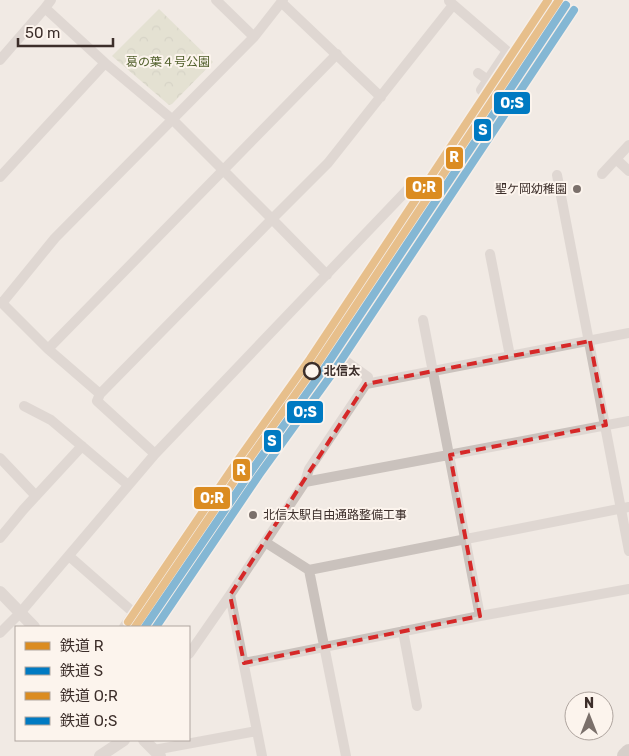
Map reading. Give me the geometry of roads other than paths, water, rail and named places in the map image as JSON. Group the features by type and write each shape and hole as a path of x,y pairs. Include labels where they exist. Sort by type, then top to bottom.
{"main road":[{"path":"625,756 629,752"}],"street":[{"path":"216,0 254,37"},
{"path":"100,394 48,349 1,302 55,238 254,37 282,1 381,97"},
{"path":"155,454 98,401 100,394 328,163 381,97 451,2 507,51 480,90"},
{"path":"0,60 48,4 105,63 173,120 224,169 327,274"},
{"path":"48,349 337,54"},
{"path":"0,177 105,63"},
{"path":"478,73 488,80"},
{"path":"602,174 629,145"},
{"path":"616,159 629,171"},
{"path":"557,175 606,425 625,508 629,551"},
{"path":"0,633 20,614 155,454 412,186"},
{"path":"490,254 510,356"},
{"path":"423,320 480,616"},
{"path":"366,384 629,333"},
{"path":"190,653 266,542 305,482 309,469 366,384 368,377 343,359"},
{"path":"24,406 51,420 128,485"},
{"path":"305,482 629,421"},
{"path":"2,531 82,446"},
{"path":"0,458 36,496"},
{"path":"125,626 210,501"},
{"path":"266,542 310,570 625,508"},
{"path":"69,556 134,613"},
{"path":"310,570 323,647 346,756"},
{"path":"244,663 480,616 629,589"},
{"path":"0,592 33,626"},
{"path":"230,595 262,756"},
{"path":"404,631 417,706"},
{"path":"145,741 157,753 257,731"},
{"path":"100,756 122,741"}],"rail line":[{"name":"O;R","path":"128,622 238,460 310,359 548,0"},
{"name":"R","path":"136,626 245,465 317,364 559,0"},
{"name":"S","path":"146,626 252,470 324,369 566,5"},
{"name":"O;S","path":"157,626 259,475 332,374 574,10"}],"place":[{"name":"聖ケ岡幼稚園","path":"577,189"},
{"name":"北信太","path":"312,371"},
{"name":"北信太駅自由通路整備工事","path":"253,515"}],"park label":[{"name":"葛の葉４号公園","path":"168,62"}]}
